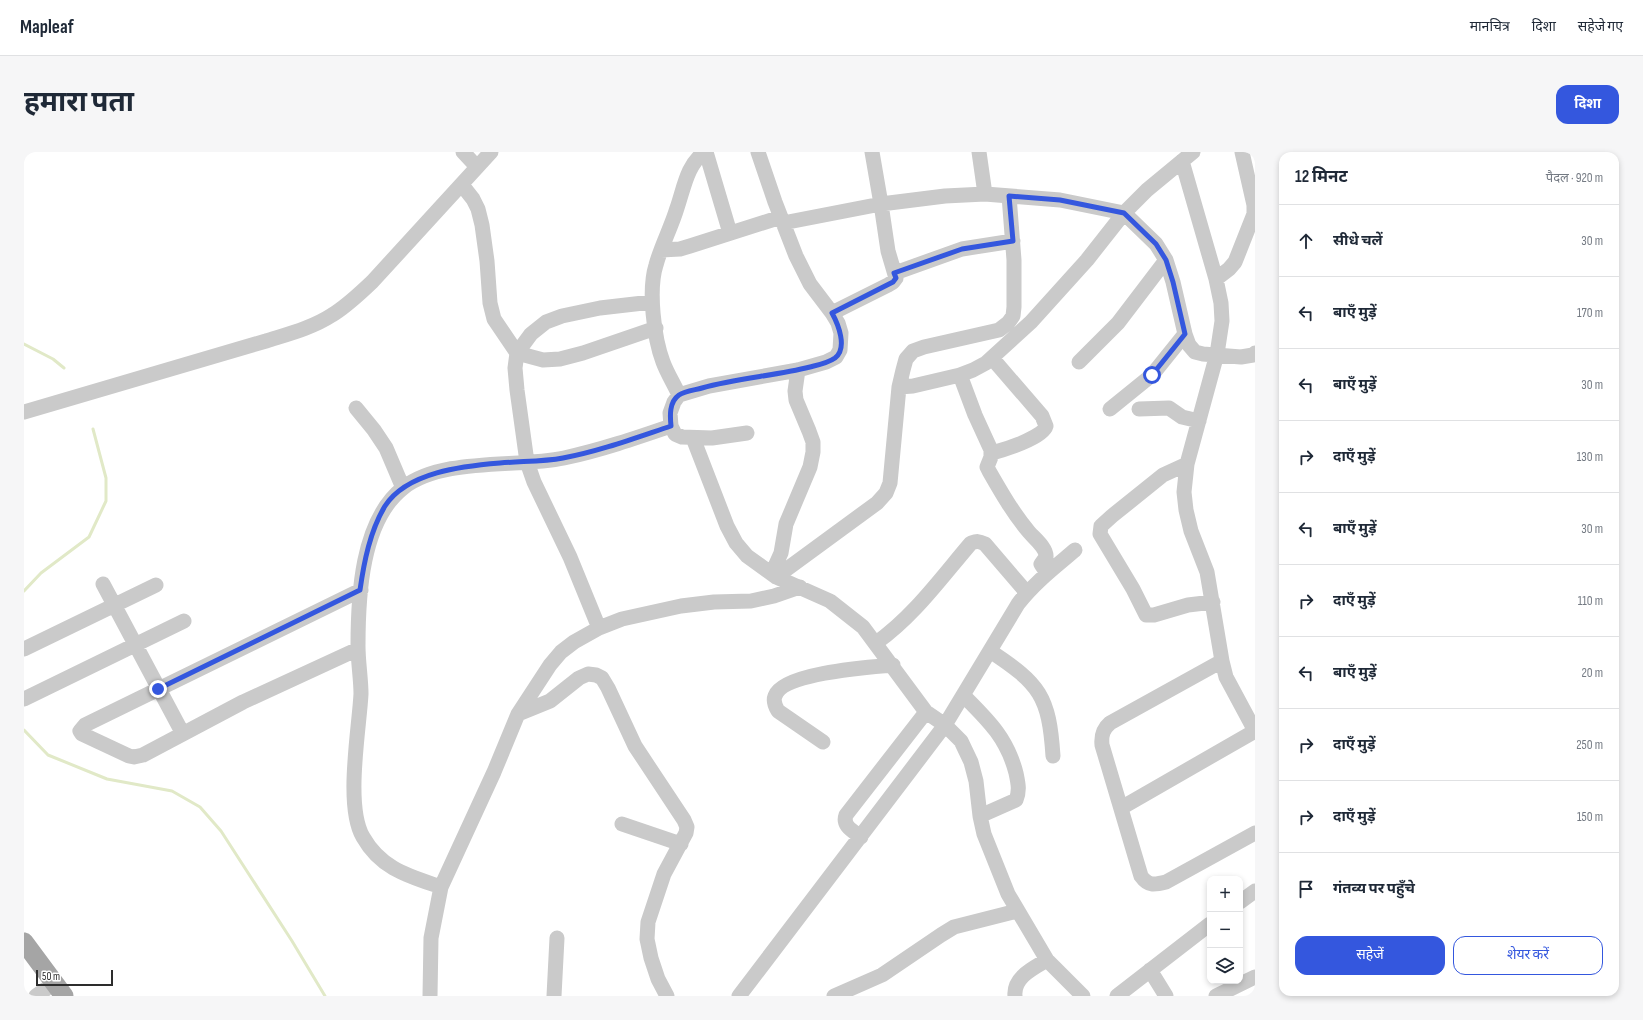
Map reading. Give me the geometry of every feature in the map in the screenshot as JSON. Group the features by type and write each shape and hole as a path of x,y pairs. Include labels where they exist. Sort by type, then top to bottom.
{"main road":[{"path":"24,942 64,996"},
{"path":"24,961 44,994"}],"street":[{"path":"463,152 478,167"},
{"path":"24,412 266,341 300,330 332,316 353,300 372,282 491,152"},
{"path":"679,395 663,361 656,328 652,302 655,267 673,223 691,166 698,156 706,152 730,234"},
{"path":"746,433 712,438 682,437 675,434 671,426 670,413 674,402 679,395 715,384 798,370 826,362 836,357 838,354 840,350 841,334 838,323 810,284 796,256 758,152"},
{"path":"832,313 893,282 896,278 888,251 882,204 872,152"},
{"path":"979,152 985,194"},
{"path":"1216,279 1229,270 1235,262 1254,214 1254,205 1242,152"},
{"path":"906,386 960,375 973,370 997,354 1020,324 1087,260 1124,213 1147,190 1188,156 1221,303 1222,321 1217,354 1188,464 1184,492 1186,510 1207,572 1226,677 1255,731 1121,808"},
{"path":"462,184 478,209 482,225 488,260 490,303 494,319 517,353 543,360 560,358 583,353 656,328"},
{"path":"661,250 680,249 782,220 882,204 938,197 985,194 1060,200 1124,213 1156,244 1166,260 1173,282 1185,334 1189,345 1195,352 1241,357 1254,356"},
{"path":"1009,196 1013,241 1014,307 1020,324"},
{"path":"894,273 962,249 1013,241"},
{"path":"1080,362 1118,323 1166,260"},
{"path":"599,628 570,557 534,482 527,462 517,390 515,368 517,353 531,334 546,322 562,316 600,308 652,302"},
{"path":"774,575 877,503 886,493 890,483 893,467 906,386 906,359 913,351 924,347 999,330 1008,323 1020,324"},
{"path":"1110,409 1152,375 1185,334"},
{"path":"992,453 1008,448 1043,432 1046,426 1042,416 997,354"},
{"path":"774,575 781,553 786,524 810,467 813,452 813,442 810,431 796,400 795,386 798,370"},
{"path":"960,375 992,453 988,467 989,471 1023,523 1045,550 1046,557 1041,564 1047,573"},
{"path":"356,408 386,448 403,488"},
{"path":"1139,410 1168,408 1182,417 1199,421"},
{"path":"441,887 399,872 375,854 362,837 356,823 354,782 361,693 358,649 358,606 364,568 372,534 385,506 403,488 419,478 441,471 499,463 564,458 612,445 671,426"},
{"path":"693,438 726,526 736,544 747,556 774,575 819,595 844,611 863,627 893,665 926,712 945,725 961,741 971,762 976,781 980,816 984,834 1008,894 1047,960 1083,996"},
{"path":"1188,464 1163,475 1101,526 1100,534 1146,614 1154,615 1188,605 1213,602"},
{"path":"876,643 892,631 917,607 971,543 975,541 980,541 985,544 1027,593"},
{"path":"739,996 945,725 1027,593 1047,573 1075,550"},
{"path":"103,584 134,645 183,734"},
{"path":"24,649 156,585"},
{"path":"430,996 431,938 441,887 491,779 518,714 550,665 561,652 574,642 599,628 622,619 681,606 714,602 751,601 774,596 800,587"},
{"path":"358,649 243,702 143,756 134,757 82,734 80,731 85,725 360,590"},
{"path":"24,699 184,621"},
{"path":"990,651 1014,667 1028,679 1039,692 1047,708 1051,730 1053,756"},
{"path":"1222,661 1110,723 1104,728 1101,736 1102,745 1141,876 1146,883 1154,885 1166,882 1255,833"},
{"path":"823,742 786,718 778,711 774,703 774,696 778,691 793,682 816,675 893,665"},
{"path":"518,714 546,703 579,678 588,674 596,675 602,678 635,746 684,820 687,827 686,833 664,874 648,922 647,939 651,958 658,979 667,996"},
{"path":"964,696 990,722 1005,743 1013,762 1019,784 1019,794 1016,800 980,816"},
{"path":"861,837 846,824 846,815 926,712"},
{"path":"622,824 681,844"},
{"path":"1243,900 1255,891"},
{"path":"834,996 882,974 954,927 1017,911"},
{"path":"1117,996 1207,926"},
{"path":"554,996 557,938"},
{"path":"1015,996 1018,982 1026,973 1047,960"},
{"path":"1150,970 1166,996"},
{"path":"1216,996 1255,977"}],"waterway":[{"path":"24,344 53,359 64,368"},
{"path":"24,591 41,573 89,537 106,501 106,478 93,429"},
{"path":"24,730 48,755 107,779 172,791 200,807 221,831 292,941 325,996"}],"route":[{"path":"158,689 360,590 372,534 385,506 403,488 419,478 441,471 466,467 499,463 546,461 585,453 671,426 670,413 674,402 679,395 733,380 798,370 826,362 836,357 840,350 841,334 838,323 832,313 893,282 896,278 894,273 962,249 1013,241 1009,196 1060,200 1124,213 1156,244 1166,260 1173,282 1185,334 1152,375"}]}
